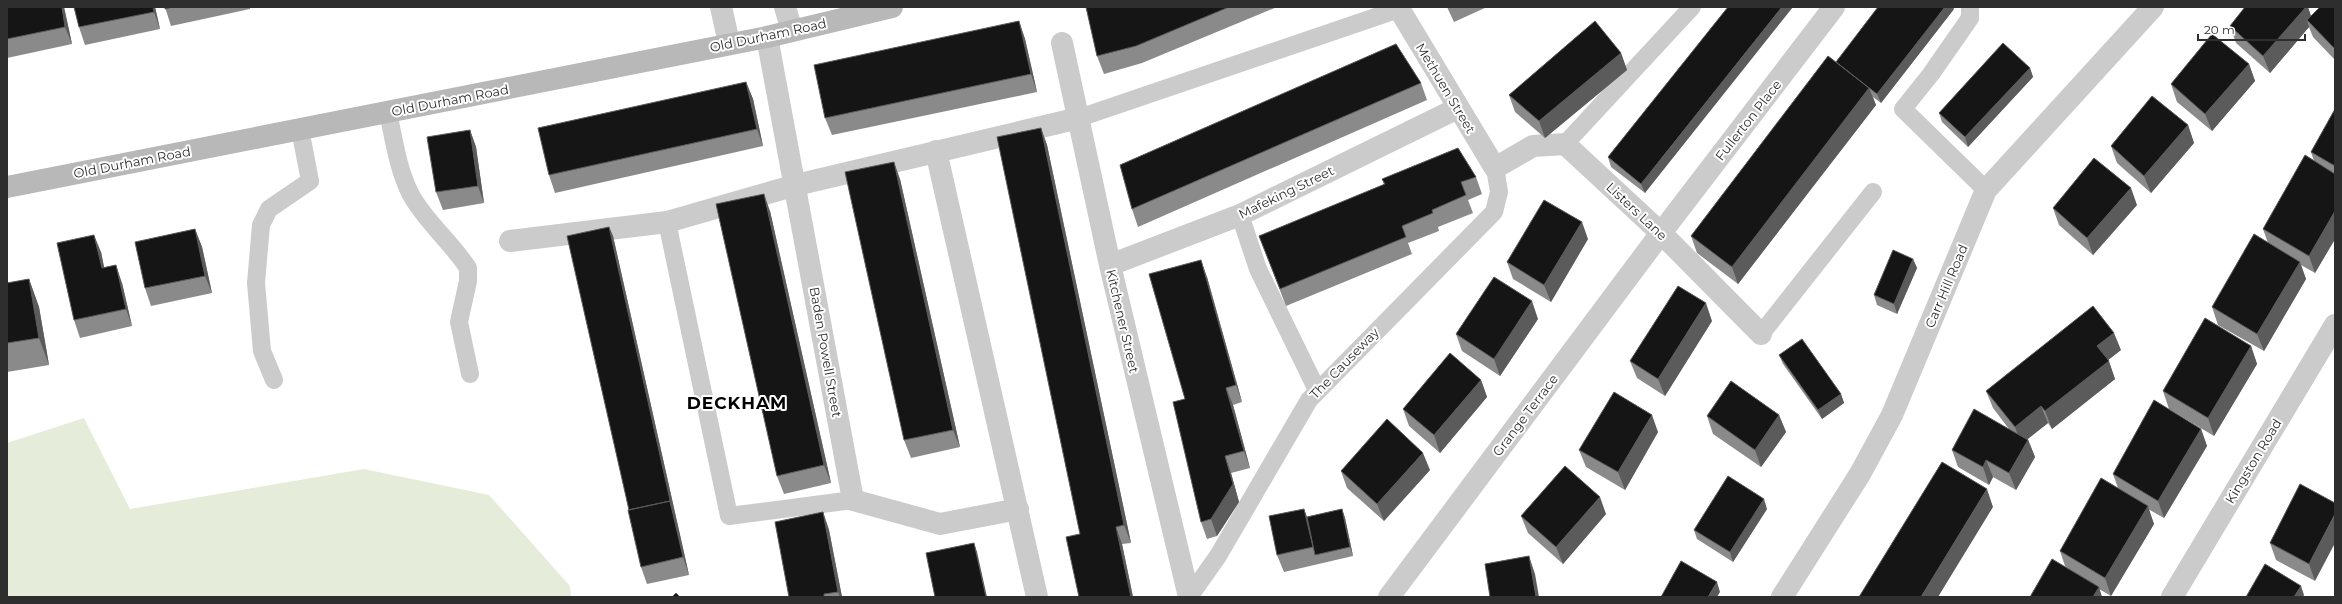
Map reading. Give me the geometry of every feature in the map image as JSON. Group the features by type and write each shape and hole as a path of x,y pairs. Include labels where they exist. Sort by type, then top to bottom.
{"main road":[{"name":"Old Durham Road","path":"7,187 729,43 767,37 892,7"}],"street":[{"path":"721,7 729,43"},
{"path":"785,7 792,31"},
{"name":"Fullerton Place","path":"1661,232 1834,7"},
{"name":"Carr Hill Road","path":"1782,597 1860,474 1892,415 1986,190 2153,7"},
{"name":"Methuen Street","path":"1399,8 1495,168"},
{"name":"Baden Powell Street","path":"767,37 796,185 853,500"},
{"name":"Kitchener Street","path":"1062,43 1110,265 1189,597"},
{"name":"Mafeking Street","path":"1110,265 1240,215 1458,108"},
{"path":"510,241 667,222 796,185 936,150 1079,118"},
{"path":"1495,168 1533,146 1565,144"},
{"name":"Listers Lane","path":"1565,144 1661,232 1761,334"},
{"path":"936,150 1037,597"},
{"name":"Grange Terrace","path":"1389,597 1661,232"},
{"name":"Kingston Road","path":"2172,597 2332,338"},
{"path":"853,500 940,524 1018,508"}],"lane":[{"path":"1565,144 1692,7"},
{"path":"1970,7 1970,18 1932,74 1903,109 1986,190"},
{"path":"1079,118 1399,8"},
{"path":"388,112 402,174 412,196 435,229 468,268 468,281 459,322 470,374"},
{"path":"274,380 262,351 256,283 261,225 269,209 310,181 300,129"},
{"name":"The Causeway","path":"1189,597 1218,556 1309,400 1317,390 1494,212 1499,192 1495,168"},
{"path":"1761,334 1873,192"},
{"path":"1240,215 1258,269 1317,390"},
{"path":"667,222 729,516 853,500"}],"green space":[{"path":"84,418 130,509 364,469 489,495 570,586 571,597 7,597 7,443"}],"building":[{"path":"7,7 62,7 65,27 7,39"},
{"path":"74,7 153,7 154,12 79,27"},
{"path":"1086,7 1229,7 1136,46 1097,56"},
{"path":"1728,7 1782,7 1641,184 1608,157"},
{"path":"1878,7 1945,7 1877,94 1836,62"},
{"path":"2245,7 2306,7 2263,56 2230,26"},
{"path":"2320,7 2335,7 2335,49 2307,20"},
{"path":"1019,21 1031,74 825,118 814,65"},
{"path":"1595,21 1621,53 1539,121 1509,95"},
{"path":"2212,34 2249,64 2205,114 2171,84"},
{"path":"2003,43 2030,68 1965,137 1939,113"},
{"path":"1396,44 1421,83 1132,209 1120,165"},
{"path":"1828,56 1869,88 1732,267 1691,236"},
{"path":"746,82 757,129 549,175 538,128"},
{"path":"2152,96 2188,125 2144,176 2111,146"},
{"path":"2335,109 2335,166 2311,152"},
{"path":"1041,128 1124,525 1116,527 1131,597 1079,597 1066,537 1080,534 997,137"},
{"path":"470,130 478,186 436,192 427,137"},
{"path":"1458,148 1476,177 1461,182 1466,195 1432,210 1433,213 1402,226 1406,237 1280,289 1259,236 1385,184 1382,179"},
{"path":"2305,155 2335,174 2335,211 2309,256 2263,229"},
{"path":"2094,158 2131,188 2087,238 2053,208"},
{"path":"894,162 953,430 904,440 845,172"},
{"path":"764,194 824,465 777,476 716,204"},
{"path":"1544,200 1582,222 1544,285 1507,262"},
{"path":"609,227 672,509 670,501 629,510 567,236"},
{"path":"195,229 205,276 145,288 135,242"},
{"path":"2254,234 2300,262 2257,334 2212,307"},
{"path":"94,235 102,268 116,265 126,309 74,320 57,243"},
{"path":"1893,250 1913,259 1894,304 1874,295"},
{"path":"1201,260 1236,385 1226,388 1244,451 1225,456 1233,484 1211,519 1201,522 1173,402 1185,399 1149,274"},
{"path":"1494,277 1532,301 1494,359 1456,334"},
{"path":"29,279 39,338 7,343 7,283"},
{"path":"1678,286 1706,303 1658,379 1630,361"},
{"path":"2093,306 2114,333 2097,346 2109,361 2045,411 2041,406 2015,427 1986,391"},
{"path":"2205,318 2251,346 2208,418 2163,391"},
{"path":"1802,339 1841,394 1818,410 1779,355"},
{"path":"1450,353 1481,380 1434,435 1403,409"},
{"path":"1731,381 1779,415 1755,450 1707,416"},
{"path":"1614,392 1652,415 1618,472 1579,450"},
{"path":"2154,400 2201,429 2158,501 2113,474"},
{"path":"1974,409 2028,440 2009,473 1986,460 1983,467 1952,450"},
{"path":"1387,419 1423,453 1377,504 1341,471"},
{"path":"1942,462 1987,489 1921,597 1859,597"},
{"path":"1565,466 1600,497 1556,547 1521,516"},
{"path":"1728,476 1764,499 1730,552 1694,530"},
{"path":"2101,478 2148,506 2105,578 2060,551"},
{"path":"2300,484 2335,503 2335,514 2309,564 2270,543"},
{"path":"670,501 683,557 641,567 628,510"},
{"path":"1304,509 1313,547 1277,555 1269,516"},
{"path":"1342,509 1350,547 1315,555 1307,517"},
{"path":"823,512 838,592 824,594 824,597 789,597 775,522"},
{"path":"974,543 986,597 935,597 926,553"},
{"path":"1529,556 1536,597 1490,597 1485,564"},
{"path":"2052,559 2099,587 2093,597 2030,597"},
{"path":"1681,561 1717,582 1708,597 1661,597"},
{"path":"2265,564 2301,586 2294,597 2246,597"},
{"path":"676,593 680,597 672,597"}],"district":[{"name":"DECKHAM","path":"737,403"}]}
